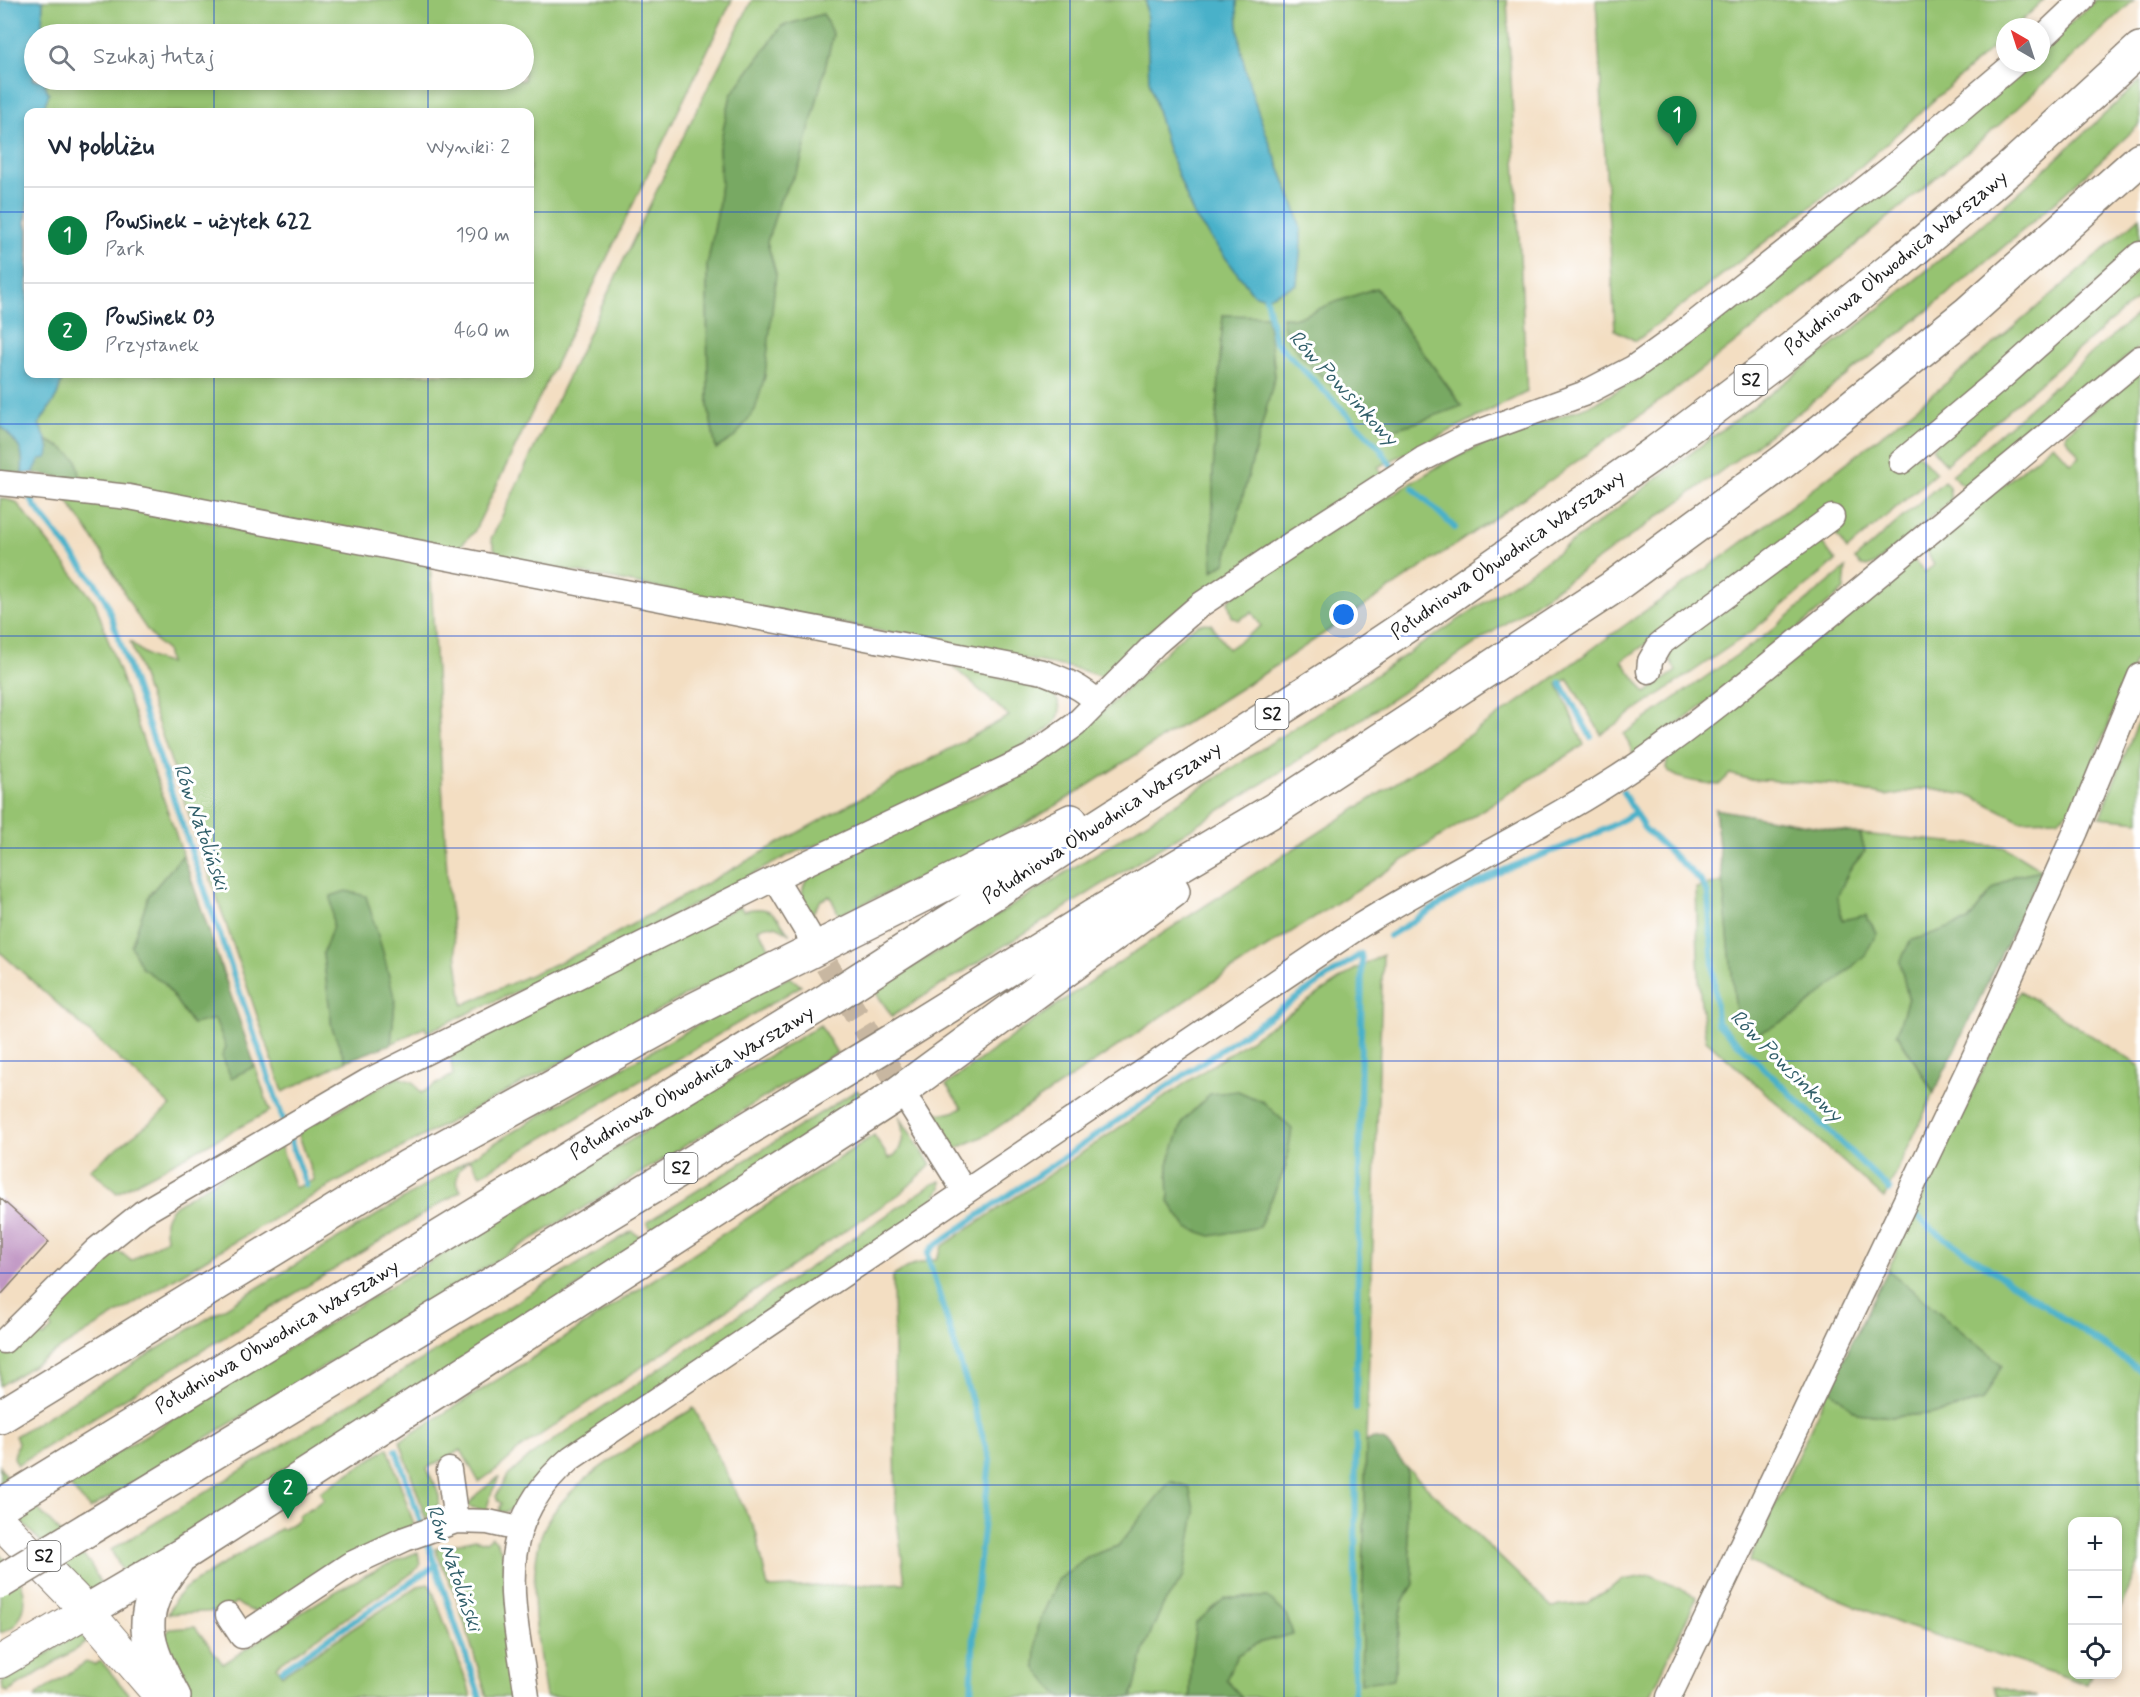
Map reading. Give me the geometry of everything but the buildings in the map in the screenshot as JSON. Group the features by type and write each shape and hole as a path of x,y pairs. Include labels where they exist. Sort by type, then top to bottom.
{"highway":[{"name":"Południowa Obwodnica Warszawy","path":"0,1506 829,999 1333,675 1547,530 1656,452 1775,362 1895,266 2008,170 2140,49"},
{"name":"S2","path":"0,1582 1092,917 1275,809 1612,588 1784,461 1970,312 2140,159"},
{"path":"0,1417 407,1167 693,1010 1082,815 1210,754"},
{"path":"87,1611 182,1555 890,1100 1171,892 1275,809"},
{"path":"174,1697 153,1656 147,1628 153,1599 164,1577 182,1555"}],"main road":[{"path":"0,1522 87,1611 161,1697"},
{"path":"0,1662 87,1611"}],"street":[{"path":"2050,30 2082,0"},
{"path":"4,1341 96,1250 142,1213 368,1081 775,878 1030,757 1075,724 1155,644 1200,605 1423,459 1468,436 1583,394 1633,368 1686,330 1891,168 2004,72"},
{"path":"1901,462 2000,379 2140,254"},
{"path":"527,1697 513,1596 512,1566 519,1529 537,1493 570,1458 1358,927 1402,900 1565,810 1684,732 2140,358"},
{"path":"0,483 129,497 1043,672 1072,683 1097,702"},
{"path":"1649,671 1650,661 1659,644 1832,517"},
{"path":"1669,1697 1978,1049 2076,831 2140,676"},
{"path":"775,878 808,933"},
{"path":"912,1107 965,1192"},
{"path":"448,1470 448,1524"},
{"path":"228,1616 242,1636 349,1565 405,1539 448,1524 488,1522 519,1529"}],"green space":[{"path":"43,0 732,0 474,532 459,547 443,549 81,481 64,449 44,439 39,424 57,396 63,378 534,378 534,108 44,108 45,90 534,90 534,24 42,24"},
{"path":"752,0 1146,0 1149,80 1167,146 1194,216 1253,293 1289,194 1261,123 1246,75 1238,25 1237,0 1507,0 1527,392 1378,467 1383,476 1107,678 1077,669 504,558 495,550 491,539 666,171","holes":["823,14 833,35 800,165 780,200 767,242 776,274 716,448 708,406 707,266 721,183 719,148 731,95 782,26","1376,288 1462,406 1282,317 1297,318","1223,315 1273,355 1275,376 1225,563 1213,571 1213,474"]},
{"path":"1596,0 2044,0 2025,18 1996,18 1996,44 1848,178 1636,341 1615,330"},
{"path":"2096,0 2134,0 2000,124 1791,299 1680,386 1551,480 1274,667 1057,805 989,845 839,915 830,896 821,900 813,912 816,929 806,910 802,895 805,882 817,870 830,862 991,790 1022,773 1108,707 1185,633 1197,625 1211,624 1228,649 1261,626 1252,612 1239,620 1232,617 1228,601 1329,532 1446,462 1479,446 1596,403 1637,379 2015,72 2050,72 2050,42"},
{"path":"823,14 833,35 800,165 780,200 767,242 776,274 765,376 755,410 735,437 716,449 708,406 707,266 721,183 719,148 731,95 782,26"},
{"path":"2140,81 2140,124 1997,253 1849,374 1695,490 1538,601 1379,708 892,1016 874,990 1045,886 1214,779 1382,671 1563,548 1783,384 1897,295 2014,197"},
{"path":"2140,217 2140,244 2031,344 1894,457 1901,465 1916,454 1919,455 1936,473 1847,550 1831,528 1830,524 1837,518 1830,510 1803,532 1622,661 1646,693 1676,671 1668,653 1672,642 1817,536 1836,561 1751,632 1601,734 1568,679 1558,684 1584,745 1213,982 986,1135 951,1151 920,1101 923,1099 931,1108 940,1113 950,1113 962,1108 946,1085 1085,985 1529,695 1732,550 1940,388"},
{"path":"2140,262 2140,296 1946,464 1932,448"},
{"path":"1376,288 1462,406 1390,430 1348,399 1295,348 1286,333 1282,317 1297,318"},
{"path":"2140,312 2140,346 1970,486 1964,486 1952,475"},
{"path":"1223,315 1267,316 1275,376 1225,563 1212,571 1213,474"},
{"path":"2140,372 2140,648 2074,808 2058,819 2019,820 1972,796 1926,788 1886,796 1830,784 1748,779 1730,774 1719,785 1683,779 1666,768 1667,760 1672,753 1911,561 1915,561 1925,572 1934,565 1926,549 2053,444 2071,463 2080,456 2065,437 2066,433"},
{"path":"0,425 21,452 22,474 0,471"},
{"path":"44,439 64,449 77,460 81,481 33,473 40,458 50,448"},
{"path":"1944,481 1949,487 1951,501 1875,564 1867,567 1855,559"},
{"path":"63,495 430,563 448,891 463,1005 584,951 1009,716 951,665 1048,690 1054,695 1060,710 1058,718 1045,731 986,766 817,845 793,853 599,954 427,1032 425,1027 391,1044 395,1001 333,926 323,954 332,1028 346,1061 283,1092 130,641 147,655 169,663 166,650 139,619 97,546"},
{"path":"0,498 16,502 95,602 183,855 149,895 142,968 164,983 192,1024 215,1019 227,1047 231,1077 255,1066 270,1111 117,1193 90,1169 171,1106 0,952"},
{"path":"1846,568 1844,590 1709,702 1634,755 1624,734 1767,634"},
{"path":"2140,717 2140,821 2100,817"},
{"path":"1715,809 1860,834 1865,851 1850,869 1837,897 1842,920 1866,915 1877,933 1865,955 1797,1014 1758,1034 1736,1013"},
{"path":"1860,834 2005,847 2042,870 2013,876 1993,889 1968,921 1900,961 1908,998 1897,1034 1934,1093 1884,1198 1706,1040 1699,984 1696,888 1723,882 1736,1012 1842,920 1837,897 1850,869 1865,851"},
{"path":"183,855 255,1066 231,1078 222,1056 226,1047 215,1019 192,1024 164,983 142,968 131,946 149,895"},
{"path":"2042,870 1934,1093 1897,1033 1908,998 1900,962 1910,941 1968,921 1993,889 2013,876"},
{"path":"346,891 366,896 395,1001 391,1044 346,1061 332,1028 323,954 333,926 331,896"},
{"path":"740,906 743,911 760,909 771,912 790,935 775,926 758,929 771,950 328,1187 219,1251 0,1386 0,1355 23,1332 37,1333 43,1337 52,1329 48,1311 109,1253 121,1253 131,1261 166,1239 165,1220 175,1205 279,1142 295,1188 314,1180 298,1132 398,1077 413,1082 421,1093 453,1075 450,1056 456,1045"},
{"path":"1383,955 1366,1442 1361,1682 1394,1679 1402,1603 1414,1584 1406,1520 1407,1468 1552,1607 1587,1603 1623,1580 1651,1575 1697,1597 1650,1697 1242,1697 1226,1680 1237,1655 1258,1643 1292,1634 1191,1657 1190,1697 1132,1697 1146,1644 1163,1605 1184,1576 1144,1516 1118,1546 1087,1557 1058,1580 1037,1628 1056,1693 1063,1697 546,1697 535,1620 534,1581 539,1543 547,1522 562,1502 581,1483 604,1465 694,1408 756,1532 768,1588 905,1583 896,1512 893,1276 912,1265 936,1259 943,1246 1354,970","holes":["1168,1164 1286,1166 1259,1227 1187,1228 1169,1202"]},
{"path":"790,977 801,986 480,1175 470,1159 458,1173 457,1182 461,1191 17,1465 14,1457 18,1442 15,1436 549,1110 713,1016"},
{"path":"2020,991 2140,1066 2140,1562 2122,1605 2122,1517 2068,1517 2068,1678 1900,1624 1749,1562 1829,1388 1857,1413 1892,1417 1944,1412 1983,1400 2002,1365 1888,1270"},
{"path":"820,1025 837,1053 90,1509 67,1483"},
{"path":"857,1090 864,1099 413,1394 124,1574 111,1550 632,1231 640,1237 654,1234 647,1222"},
{"path":"1238,1091 1263,1102 1292,1129 1286,1166 1259,1227 1211,1236 1187,1228 1169,1202 1168,1164 1183,1121 1210,1094"},
{"path":"899,1116 931,1165 901,1193 521,1448 479,1482 461,1450 427,1468 437,1489 439,1500 438,1506 426,1519 400,1441 578,1329 874,1135 889,1159 901,1146 903,1134"},
{"path":"941,1181 941,1188 931,1204 518,1506 505,1512 499,1512 501,1503 496,1496 507,1477 530,1456 933,1184"},
{"path":"1888,1270 2002,1365 1983,1400 1944,1412 1892,1417 1857,1413 1829,1388"},
{"path":"1373,1438 1385,1441 1407,1468 1406,1520 1414,1584 1402,1603 1394,1679 1361,1683 1366,1442"},
{"path":"388,1448 414,1525 263,1611 248,1610 236,1602 221,1611 168,1614 176,1598 185,1588 281,1528 282,1530 300,1519 298,1516 324,1500 320,1492"},
{"path":"0,1466 6,1476 90,1563 103,1588 92,1593 0,1501"},
{"path":"500,1476 486,1510 468,1505 477,1494"},
{"path":"1170,1481 1189,1487 1195,1513 1184,1576 1163,1605 1146,1644 1132,1697 1063,1697 1056,1693 1035,1667 1037,1628 1058,1580 1087,1557 1118,1546"},
{"path":"492,1537 498,1543 503,1555 517,1697 487,1697 457,1599 435,1549 475,1539 486,1542"},
{"path":"418,1552 420,1564 415,1571 276,1666 282,1675 418,1586 429,1584 471,1697 192,1697 167,1667 165,1635 170,1629 195,1627 223,1664 341,1588"},
{"path":"0,1554 22,1584 25,1601 19,1619 8,1630 0,1633"},
{"path":"1267,1597 1286,1614 1293,1634 1258,1643 1237,1655 1226,1680 1242,1697 1190,1697 1191,1657 1196,1623 1225,1598"},
{"path":"80,1633 87,1642 8,1692 3,1689 2,1682"},
{"path":"101,1661 131,1697 35,1697 86,1662 94,1665"},
{"path":"2071,1679 2089,1679 2087,1684"},
{"path":"1993,1686 2037,1697 1999,1697"}],"water":[{"path":"0,0 43,0 42,24 24,24 24,90 47,90 49,94 44,108 24,108 24,378 63,378 57,396 39,424 48,445 49,454 47,458 40,459 33,473 22,474 21,452 0,425"},
{"path":"1146,0 1237,0 1240,42 1249,84 1300,226 1301,246 1297,284 1266,298 1253,294 1194,216 1167,146 1149,80"}],"waterway":[{"name":"Rów Powsinkowy","path":"1266,298 1275,341 1379,447 1391,465"},
{"name":"Rów Powsinkowy","path":"1413,488 1455,528"},
{"name":"Rów Natoliński","path":"31,498 34,505 96,584 106,601 285,1125"},
{"name":"Rów Powsinkowy","path":"1561,683 1591,737"},
{"name":"Rów Powsinkowy","path":"1623,792 1644,828 1700,880 1708,894 1717,1023 1890,1190"},
{"path":"1389,936 1443,902 1486,879 1602,831 1634,813"},
{"path":"971,1697 975,1606 990,1460 928,1253 934,1246 1361,954 1356,1409"},
{"name":"Rów Natoliński","path":"288,1134 306,1185"},
{"name":"Rów Powsinkowy","path":"1910,1209 1930,1228 2140,1370"},
{"path":"1354,1697 1356,1436"},
{"name":"Rów Natoliński","path":"396,1450 423,1529"},
{"name":"Rów Natoliński","path":"426,1538 480,1697"},
{"path":"282,1670 436,1565"}],"tunnel":[{"path":"808,934 911,1105"}],"place":[{"name":"Powsinek - użytek 622","path":"1677,146"},
{"name":"Powsinek 03","path":"288,1519"}]}
